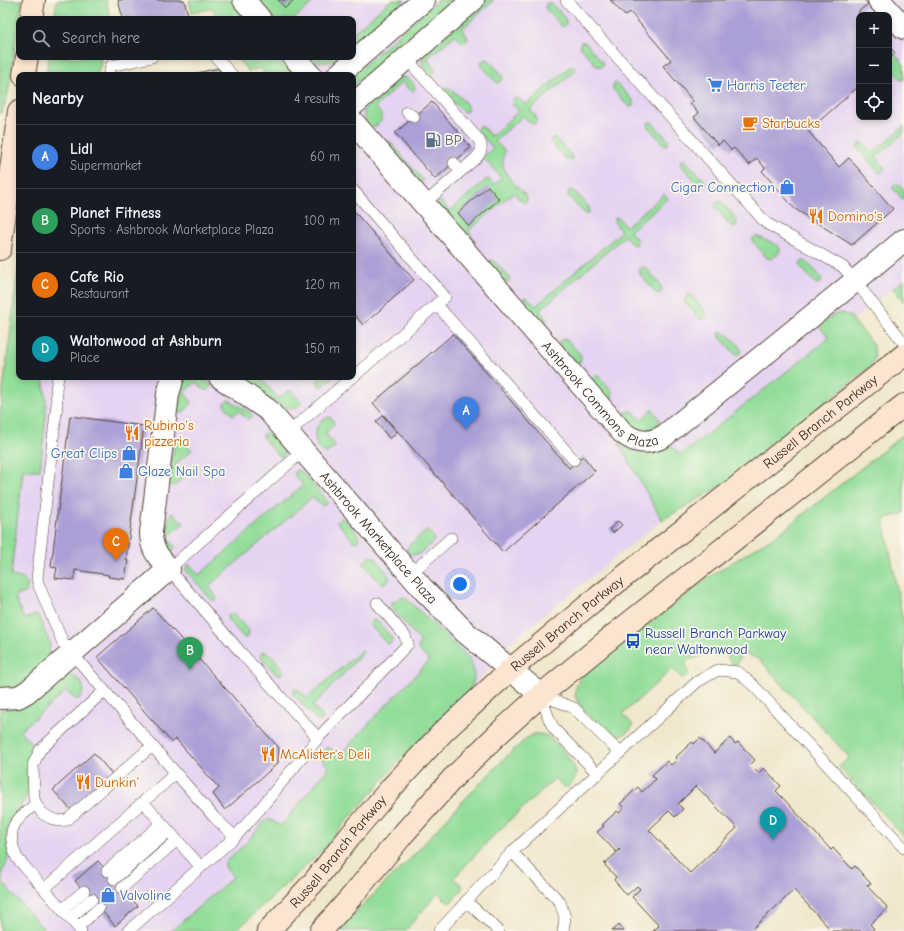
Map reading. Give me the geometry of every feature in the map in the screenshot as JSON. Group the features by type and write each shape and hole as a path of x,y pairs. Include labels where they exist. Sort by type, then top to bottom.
{"main road":[{"path":"32,16 34,0"},
{"path":"24,72 26,60"},
{"path":"0,249 9,181 10,154 16,125"},
{"name":"Russell Branch Parkway","path":"268,931 312,884 392,786 443,732 510,670 592,602 904,355"},
{"path":"321,931 453,778 541,695 620,630 904,405"}],"street":[{"path":"244,0 257,16"},
{"path":"356,59 424,0"},
{"path":"356,102 473,0"},
{"path":"879,0 904,28"},
{"path":"297,60 307,72"},
{"path":"341,72 355,60"},
{"name":"Ashbrook Commons Plaza","path":"356,125 622,432 630,439 643,442 658,439 664,436 904,240"},
{"path":"0,698 18,698 28,692 169,569 151,544 151,532 168,394 172,380"},
{"name":"Ashbrook Marketplace Plaza","path":"224,380 268,410 410,574 465,632 541,695"}],"lane":[{"path":"566,0 766,222 843,267 904,343"},
{"path":"406,58 481,144 482,149 480,154 457,167 424,204"},
{"path":"110,72 111,66 138,60"},
{"path":"219,60 229,72"},
{"path":"356,193 445,297 356,374"},
{"path":"436,304 574,460"},
{"path":"58,380 56,389 57,404 37,579 39,586 63,643 214,817 235,837"},
{"path":"288,433 350,380"},
{"path":"303,451 169,569 243,655 318,738"},
{"path":"410,574 451,538"},
{"path":"128,931 235,837 318,738 408,644 405,636 376,603"},
{"path":"439,931 512,852 697,682 718,670 738,672 753,685 904,848"},
{"path":"104,691 40,750 33,765 36,804 42,813 59,821 67,820 152,746"},
{"path":"541,695 574,708 620,753"},
{"path":"541,695 554,729 598,774"},
{"path":"44,889 176,774"},
{"path":"143,802 201,867"},
{"path":"36,804 19,817 14,824 11,841 17,858 76,925"},
{"path":"106,871 165,827"},
{"path":"165,827 118,884 177,840"},
{"path":"512,852 560,902 565,918 563,931"},
{"path":"62,910 88,895 76,925"},
{"path":"466,901 499,931"},
{"path":"76,925 99,908"}],"shaded area":[{"path":"231,0 898,0 904,6 904,280 681,455 662,451 648,453 636,452 620,445 662,520 515,638 468,692 405,755 322,851 236,931 0,931 0,414 16,287 16,380 356,380 356,145 360,147 356,143 356,72 294,72 284,60 356,60 356,16 244,16"}],"green space":[{"path":"0,0 22,0 20,16 16,16 16,40 8,94 0,114"},
{"path":"57,0 106,0 110,16 54,16"},
{"path":"189,0 231,0 244,16 215,16 213,8 192,13"},
{"path":"257,0 316,0 297,16 271,16"},
{"path":"391,0 405,0 356,43 356,30"},
{"path":"438,0 451,0 356,83 356,72"},
{"path":"483,0 494,0 462,29 468,40 463,43 455,35 427,59 436,71 432,75 429,74 422,64 423,56"},
{"path":"549,2 565,19 566,25 563,27 545,8 546,4"},
{"path":"581,42 585,42 602,62 603,64 601,67 597,66 580,47"},
{"path":"895,53 904,65 904,80 892,72 892,56"},
{"path":"485,59 489,60 502,75 503,79 501,81 497,83 482,66 481,62"},
{"path":"48,60 100,60 98,72 46,72"},
{"path":"239,60 284,60 293,72 263,72 262,68 248,71"},
{"path":"314,60 335,60 325,63"},
{"path":"572,65 576,70 530,110 537,118 536,123 532,124 523,116 495,141 505,151 503,165 505,171 512,182 527,197 527,201 524,203 513,193 468,231 476,241 473,245 437,203 438,201 442,202 450,211 488,178 493,185 501,178 483,157 493,148 477,129 479,126 482,126 491,136 519,111 512,104 513,99 518,98 526,105"},
{"path":"399,77 405,77 410,80 415,89 412,92 402,82 375,107 382,119 374,127 370,127 364,118 364,109"},
{"path":"616,83 633,100 633,106 628,106 613,89 613,85"},
{"path":"447,87 462,99 468,108 467,111 462,111 445,93"},
{"path":"649,122 652,122 668,140 669,142 667,145 664,144 648,127"},
{"path":"904,126 904,133 876,157 884,167 884,170 880,174 857,147 860,143 863,143 873,153"},
{"path":"552,138 555,138 571,155 571,160 567,160 551,143 550,141"},
{"path":"386,141 390,142 422,179 423,181 421,184 385,143"},
{"path":"682,160 685,160 704,180 705,183 703,186 699,185 681,165 680,163"},
{"path":"899,184 904,189 904,201 892,187"},
{"path":"570,190 574,191 589,207 589,213 584,213 568,196"},
{"path":"664,194 668,198 630,231 637,240 636,245 632,244 625,236 540,310 547,320 546,324 543,325 522,301 524,297 528,298 536,306 621,232 614,221 615,218 619,218 626,227"},
{"path":"721,201 737,220 736,226 732,227 715,207 716,203"},
{"path":"756,236 777,245 780,249 779,253 772,259 767,258 753,242 752,239"},
{"path":"490,260 493,260 509,277 510,279 508,282 506,283 488,263"},
{"path":"802,261 806,261 821,277 821,283 815,283 800,266"},
{"path":"643,267 646,268 661,286 661,292 657,294 640,274 639,270"},
{"path":"904,280 904,302 893,288"},
{"path":"16,287 16,380 43,380 46,398 46,415 40,470 23,470 11,576 21,578 26,581 26,592 15,597 24,619 38,615 50,644 49,657 46,662 23,683 14,688 0,688 0,414"},
{"path":"689,295 692,296 706,312 705,318 699,318 684,301"},
{"path":"843,313 851,317 873,345 875,356 871,366 731,480 662,520 619,444 639,452 646,453 658,452 671,445 681,455 829,338 819,326 835,314"},
{"path":"721,331 736,342 741,350 740,353 737,355 735,354 720,337 719,334"},
{"path":"560,340 567,340 581,355 580,362 576,363 559,345"},
{"path":"596,375 600,377 613,392 612,398 608,399 592,382 592,379"},
{"path":"184,380 205,380 212,385 209,390 207,390 203,389 196,382 184,392 192,403 183,413 180,413 178,410"},
{"path":"243,380 263,380 279,399 287,391 291,391 301,401 297,407 290,408 281,405 261,394"},
{"path":"319,380 329,380 321,387 317,382"},
{"path":"229,400 251,413 251,418 247,419 239,411 233,415 225,406 225,402"},
{"path":"652,409 660,420 653,429 641,430 635,428 626,421 624,416 625,413 632,410 641,420"},
{"path":"329,417 334,423 333,426 325,433 336,446 325,454 317,446 315,434 319,424"},
{"path":"263,434 269,434 284,450 285,452 283,456 281,457 278,455 263,438"},
{"path":"904,434 904,513 884,519 904,627 904,837 839,767 849,757 759,659 742,653 736,666 731,663 723,649 685,661 688,672 687,677 682,678 672,669 623,714 633,725 625,734 615,736 605,733 601,729 577,701 575,695 580,677 709,577 781,532"},
{"path":"180,441 183,441 192,450 175,465 183,474 183,478 174,486 170,486 168,482 173,449 174,446"},
{"path":"295,471 301,471 328,502 323,506 313,497 209,586 217,598 213,601 186,571 186,567 188,565 191,566 199,575 303,485 295,476"},
{"path":"172,513 184,523 168,537 175,547 172,552 170,552 165,543 164,533 170,514"},
{"path":"340,518 348,523 358,536 359,539 356,542 353,541 338,523 337,521"},
{"path":"428,531 434,537 434,541 419,554 413,555 407,551 408,546"},
{"path":"370,556 376,558 389,576 389,580 384,584 379,582 364,564"},
{"path":"403,597 407,599 468,657 472,666 474,679 468,692 405,755 322,851 236,931 171,931 233,877 225,867 225,862 247,842 266,820 269,819 281,826 329,767 319,755 329,747 339,756 429,661 418,649 420,641 391,607 392,603"},
{"path":"230,614 234,615 249,631 248,637 244,638 228,620 227,617"},
{"path":"371,621 377,621 391,637 391,643 386,643 370,625"},
{"path":"362,650 364,652 313,706 323,717 320,722 293,694 293,690 297,689 307,698"},
{"path":"263,651 269,654 278,663 283,672 280,675 276,674 261,657"},
{"path":"67,675 79,680 83,686 80,699 75,699 66,691 20,731 33,745 34,749 27,770 29,792 8,826 8,858 2,876 3,883 45,931 0,931 0,709 20,708 26,705"},
{"path":"534,734 547,736 552,739 572,763 576,771 576,775 573,782 568,787 562,787 555,778 491,838 454,878 462,885 462,889 451,902 448,903 438,893 405,931 336,931 409,860 506,757 528,737"}],"building":[{"path":"118,0 184,0 188,15 183,16 122,16"},
{"path":"278,0 294,0 285,8"},
{"path":"610,0 864,0 868,4 856,12 856,89 808,131 839,167 849,158 893,209 852,245 795,209 762,171 765,168 757,158 749,165 734,148 731,150 723,141 718,145 694,117 699,113 690,103 693,101 663,66 671,60 630,12 625,16"},
{"path":"219,68 220,72 202,72"},
{"name":"BP","path":"432,102 471,147 435,179 395,133"},
{"path":"488,186 499,199 469,226 458,213"},
{"path":"356,213 414,280 363,325 356,317"},
{"path":"453,334 569,468 583,456 595,471 503,552 373,403"},
{"path":"70,416 144,426 126,560 128,560 125,579 75,570 74,580 55,578 57,568 51,567"},
{"path":"383,416 397,432 390,439 376,422"},
{"path":"618,521 622,525 613,533 609,529"},
{"path":"153,608 279,748 278,763 225,810 213,794 219,788 176,739 172,743 97,657"},
{"path":"700,738 714,753 730,738 735,744 738,742 755,760 750,765 758,773 764,768 781,786 776,791 831,850 833,848 852,869 855,866 871,884 867,886 888,908 870,924 874,929 871,931 824,931 828,927 794,890 750,931 653,931 659,926 632,897 640,889 637,886 627,895 614,880 616,877 604,864 620,850 619,849 616,852 597,832 604,826 602,825 617,811 619,813 624,808 620,804 638,787 642,792 656,779 652,775 667,761 671,765 677,760 675,758 692,742 694,744","holes":["696,786 737,828 690,873 649,830 669,811 675,817 683,809 678,804"]},
{"name":"Dunkin'","path":"94,753 112,774 71,810 53,790"},
{"name":"Valvoline","path":"98,861 138,906 115,926 75,881"},
{"path":"619,925 624,931 612,931"}],"place":[{"name":"Harris Teeter","path":"715,85"},
{"name":"Starbucks","path":"750,123"},
{"name":"BP","path":"433,140"},
{"name":"Cigar Connection","path":"787,187"},
{"name":"Domino's","path":"816,216"},
{"name":"Lidl","path":"466,430"},
{"name":"Rubino's pizzeria","path":"132,433"},
{"name":"Great Clips","path":"129,453"},
{"name":"Glaze Nail Spa","path":"126,471"},
{"name":"Cafe Rio","path":"116,561"},
{"name":"Russell Branch Parkway near Waltonwood","path":"633,641"},
{"name":"Planet Fitness","path":"190,670"},
{"name":"McAlister's Deli","path":"268,754"},
{"name":"Dunkin'","path":"83,782"},
{"name":"Waltonwood at Ashburn","path":"773,840"},
{"name":"Valvoline","path":"108,895"}]}
